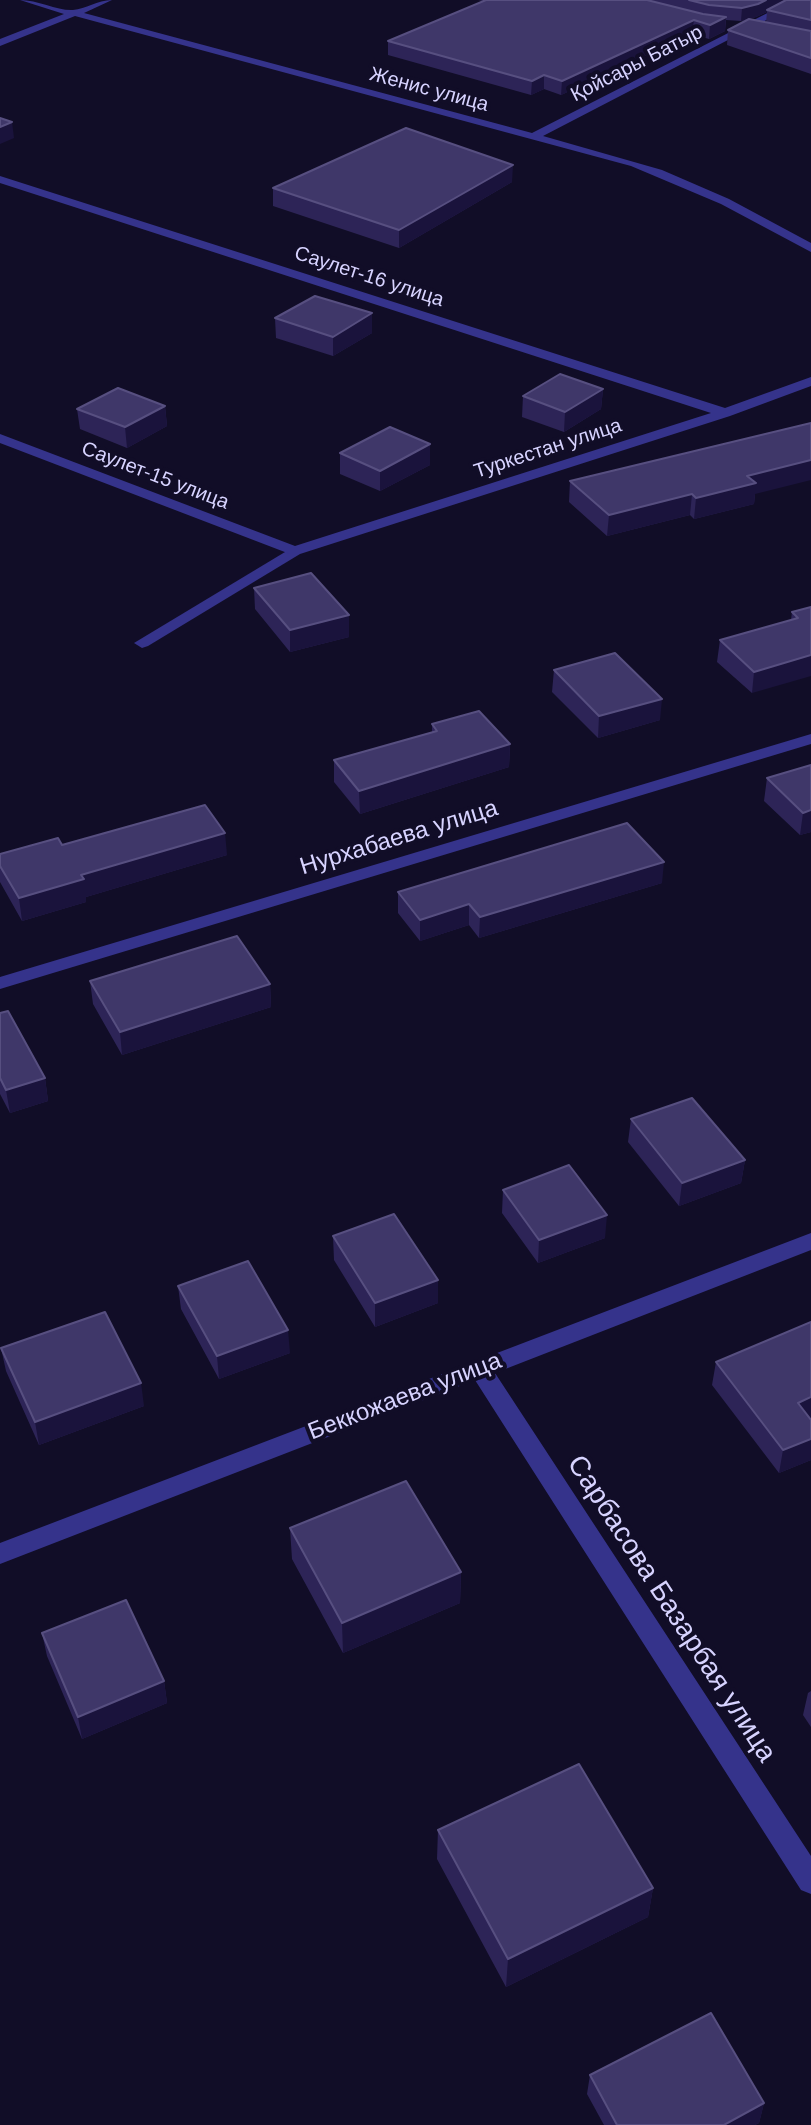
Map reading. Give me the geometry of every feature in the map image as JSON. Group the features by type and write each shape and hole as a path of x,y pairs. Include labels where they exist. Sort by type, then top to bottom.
{"street":[{"name":"Женис улица","path":"25,0 635,164 705,190 755,214 811,248"},
{"path":"0,43 107,0"},
{"name":"Қойсары Батыр","path":"532,137 800,0"},
{"path":"717,24 767,31"},
{"name":"Саулет-16 улица","path":"0,179 725,413"},
{"name":"Туркестан улица","path":"142,643 295,551 725,413 811,381"},
{"name":"Саулет-15 улица","path":"0,438 295,551"},
{"name":"Нурхабаева улица","path":"0,983 811,739"},
{"name":"Беккожаева улица","path":"0,1554 811,1241"},
{"name":"Сарбасова Базарбая улица","path":"480,1369 811,1881"}],"building":[{"path":"486,0 647,0 726,17 710,25 694,20 562,81 544,75 532,81 388,41"},
{"path":"689,0 766,0 742,8"},
{"path":"786,0 811,0 811,20 767,10"},
{"path":"749,19 811,31 811,58 728,30"},
{"path":"0,118 12,122 0,127"},
{"path":"406,128 513,165 399,230 273,188"},
{"path":"315,296 372,313 333,337 275,318"},
{"path":"560,374 603,389 565,412 523,396"},
{"path":"118,388 165,406 125,427 77,409"},
{"path":"811,423 811,460 747,476 756,483 696,498 692,494 609,515 570,481"},
{"path":"390,427 430,444 380,471 340,453"},
{"path":"311,573 349,615 290,630 254,588"},
{"path":"811,607 811,655 754,672 720,640 798,618 792,612"},
{"path":"615,653 662,699 599,716 554,670"},
{"path":"479,711 510,744 359,791 334,760 437,731 432,724"},
{"path":"811,765 811,810 803,813 767,778"},
{"path":"205,805 225,833 81,875 84,879 19,898 0,866 0,854 58,838 62,845"},
{"path":"627,823 664,862 480,917 469,904 420,920 398,892"},
{"path":"237,936 270,984 120,1032 90,981"},
{"path":"8,1011 45,1078 6,1090 0,1078 0,1013"},
{"path":"692,1098 745,1160 682,1183 631,1119"},
{"path":"569,1165 607,1215 539,1240 503,1190"},
{"path":"394,1214 438,1280 375,1303 333,1236"},
{"path":"248,1261 288,1330 217,1356 178,1286"},
{"path":"105,1312 141,1383 35,1422 1,1348"},
{"path":"811,1322 811,1397 798,1403 811,1420 811,1439 783,1450 716,1362"},
{"path":"406,1481 461,1572 342,1623 290,1528"},
{"path":"126,1600 164,1681 78,1717 42,1633"},
{"path":"579,1764 653,1888 508,1959 438,1830"},
{"path":"711,2013 764,2103 724,2125 617,2125 590,2075"}]}
